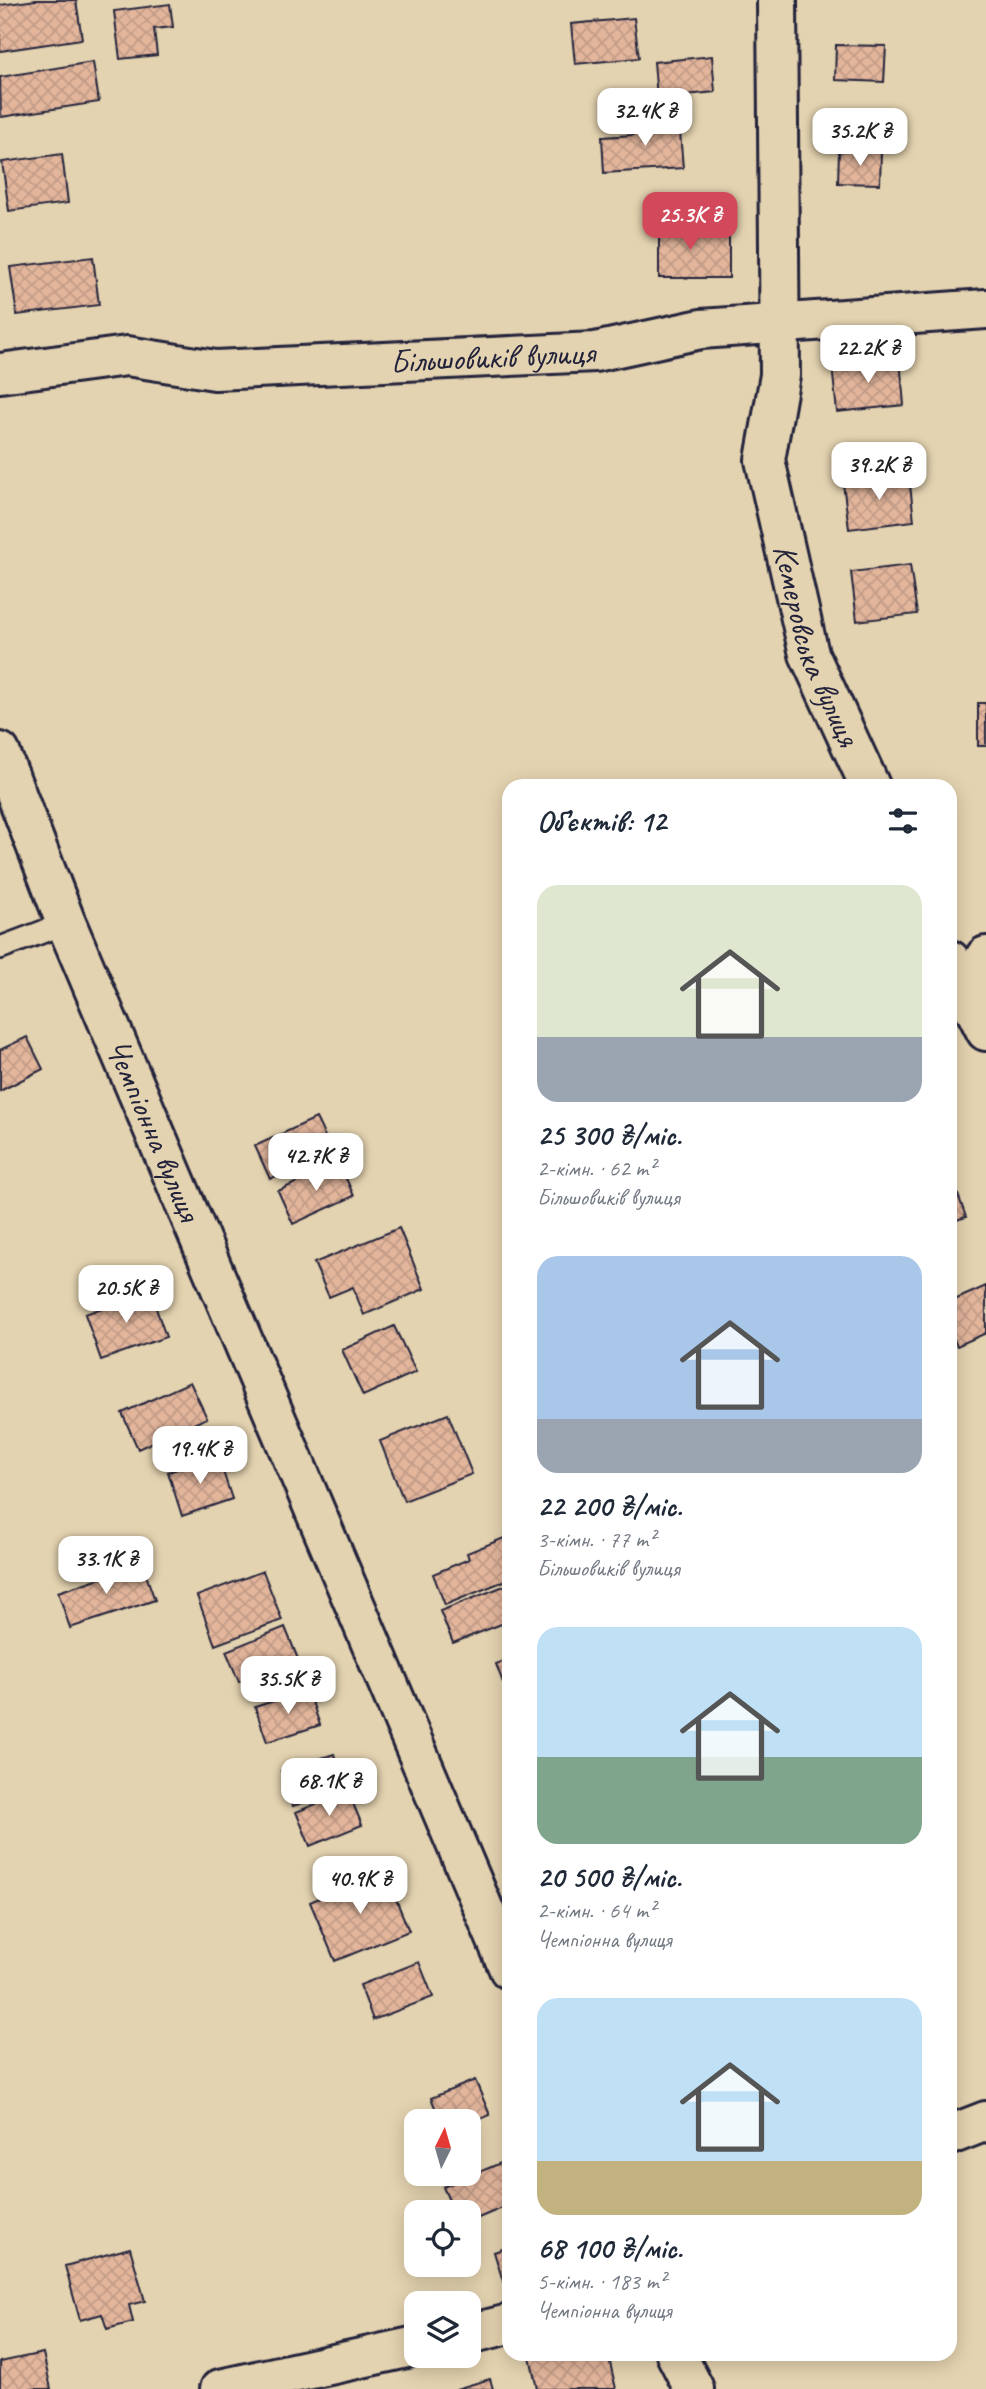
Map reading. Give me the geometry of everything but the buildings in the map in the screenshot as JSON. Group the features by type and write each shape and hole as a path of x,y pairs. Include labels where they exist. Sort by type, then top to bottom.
{"street":[{"name":"Кемеровська вулиця","path":"777,0 780,375 765,460 809,654 867,779"},
{"name":"Більшовиків вулиця","path":"0,373 127,356 215,370 595,352 701,329 986,309"},
{"name":"Чемпіонна вулиця","path":"0,752 66,923 502,1952"},
{"path":"986,956 957,975 986,1031"},
{"path":"957,2132 986,2121"},
{"path":"481,2331 502,2326"},
{"path":"220,2389 404,2349"},
{"path":"680,2361 694,2389"}],"lane":[{"path":"0,948 66,923"}]}
